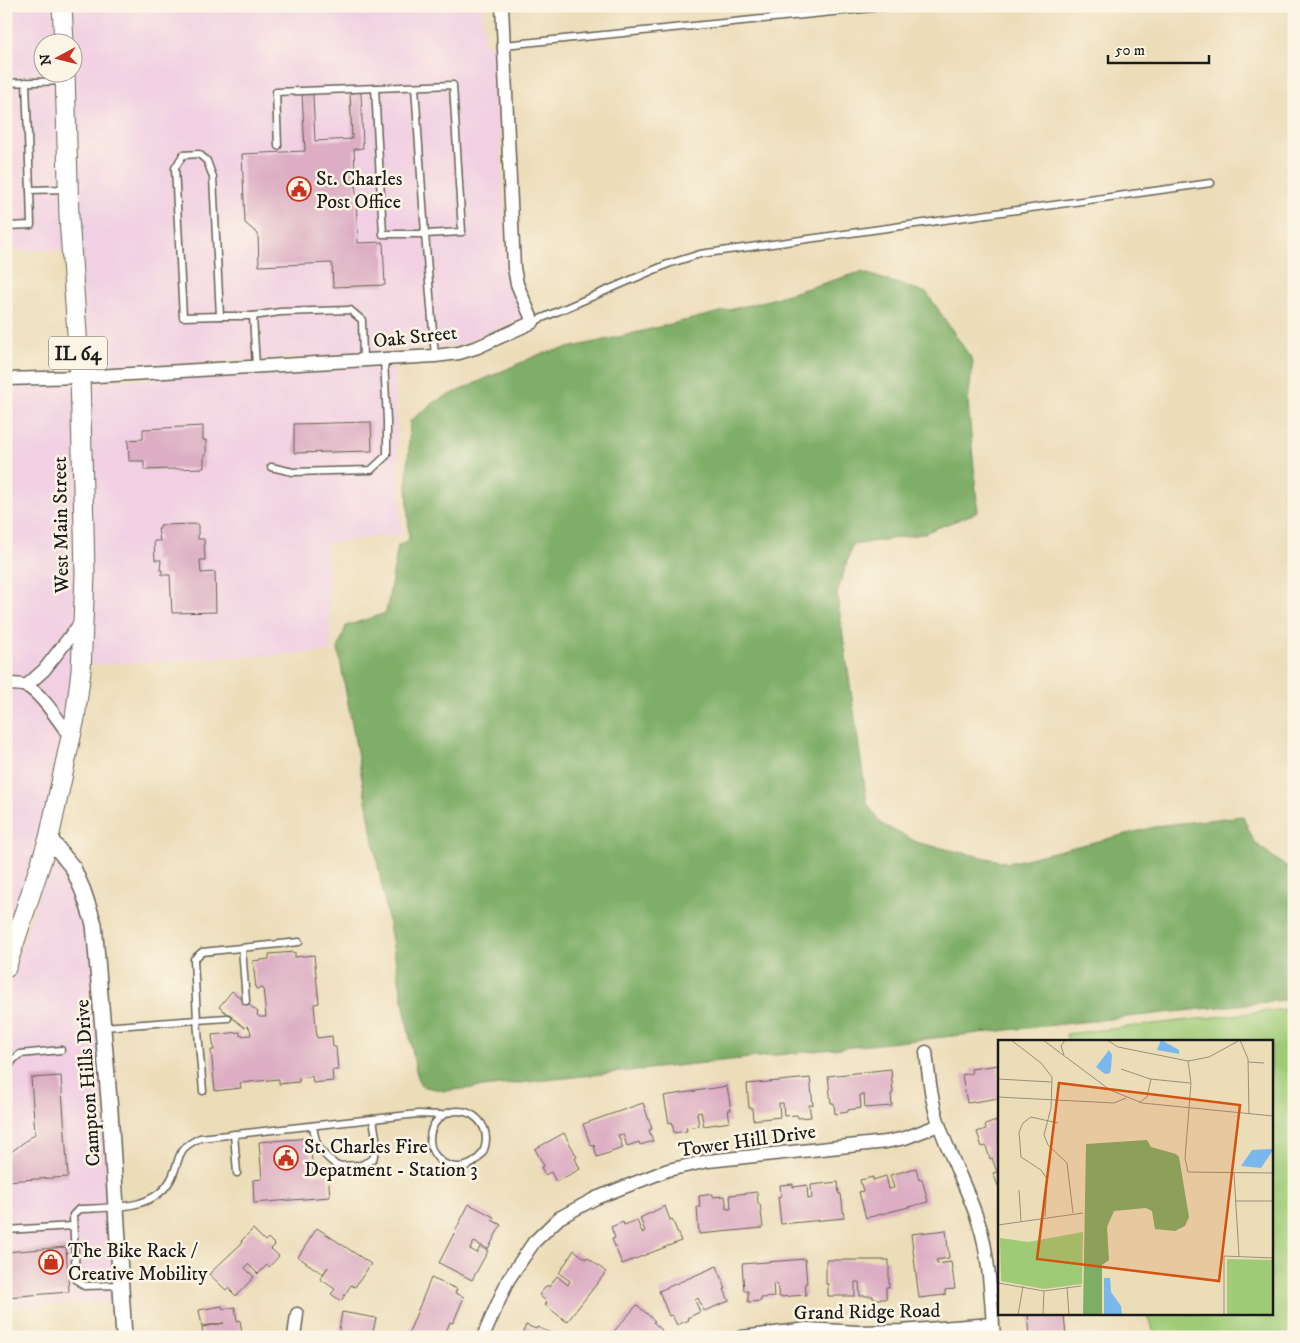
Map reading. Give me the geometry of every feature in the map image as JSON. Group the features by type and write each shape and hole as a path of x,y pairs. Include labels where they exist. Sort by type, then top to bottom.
{"main road":[{"path":"62,6 63,32"},
{"name":"West Main Street","path":"6,968 49,838 75,718 81,671 85,575 80,377 68,190 65,82"}],"street":[{"path":"502,6 514,268 517,284 533,322"},
{"name":"Oak Street","path":"6,379 80,377 435,356 459,353 478,347 533,322"},
{"path":"26,686 44,670 83,619"},
{"path":"6,684 26,686 51,710 71,738"},
{"name":"Campton Hills Drive","path":"49,838 74,868 94,924 124,1337"},
{"path":"926,1052 930,1085 939,1125 974,1210 982,1235 986,1252 994,1337"},
{"name":"Tower Hill Drive","path":"483,1337 508,1280 534,1242 559,1218 596,1198 668,1170 708,1161 886,1142 905,1138 939,1125"},
{"path":"294,1337 297,1314"},
{"name":"Grand Ridge Road","path":"742,1337 807,1330 901,1331 992,1324"}],"lane":[{"path":"6,6 6,52"},
{"path":"504,45 893,6"},
{"path":"6,83 32,81"},
{"path":"6,226 31,225 26,82"},
{"path":"278,146 276,92 375,88 415,87 453,85 462,232 383,234 375,88"},
{"path":"415,87 435,356"},
{"path":"220,316 213,177 207,161 199,154 183,155 175,168 183,317 253,316 280,312 350,310 362,320 363,360"},
{"path":"533,322 668,264 700,254 1211,183"},
{"path":"30,190 68,190"},
{"path":"253,316 256,367"},
{"path":"271,467 293,472 371,470 387,455 388,421 384,359"},
{"path":"203,1091 194,959 202,952 299,942"},
{"path":"242,948 246,1001"},
{"path":"103,1028 228,1018"},
{"path":"6,1071 13,1060 20,1054 61,1050"},
{"path":"121,1285 84,1286 76,1279 73,1215 79,1209 116,1207 137,1204 148,1200 165,1188 172,1176 180,1152 187,1144 200,1138 418,1114 441,1115 459,1110 469,1112 477,1118 483,1126 486,1135 486,1145 476,1161 468,1166 459,1168 450,1167 435,1157 430,1148 430,1130 434,1122 441,1115"},
{"path":"313,1126 316,1143 325,1156 337,1166 361,1165 373,1159 377,1144 373,1119"},
{"path":"234,1134 237,1173"},
{"path":"6,1230 73,1226"}],"shaded area":[{"path":"6,6 57,6 58,32 32,32 32,82 60,82 67,250 6,251"},
{"path":"69,6 481,6 485,46 496,45 506,267 524,319 458,345 355,354 87,369 74,140 73,82 82,82 82,32 71,32"},
{"path":"394,363 402,535 326,543 331,652 86,665 87,383"},
{"path":"75,384 80,588 74,685 47,824 20,916 6,917 6,385"},
{"path":"52,848 72,879 88,922 95,980 116,1301 6,1307 6,982 19,955"}],"green space":[{"path":"861,272 927,293 973,361 968,402 978,512 922,534 852,545 837,594 867,803 881,824 919,843 1009,863 1163,825 1243,816 1254,842 1285,866 1294,864 1294,999 445,1091 421,1086 416,1071 338,649 346,626 386,613 398,546 409,540 407,482 410,421 436,401 540,354 765,301"},
{"path":"1294,1008 1294,1337 1156,1337 1147,1316 1272,1316 1272,1040 1068,1040 1066,1034"}],"building":[{"name":"St. Charles Post Office","path":"361,92 363,148 354,149 358,243 383,242 385,285 333,287 332,263 259,266 258,234 245,223 242,154 305,151 302,94 313,94 315,141 352,139 350,93"},
{"path":"371,422 372,451 294,453 294,424"},
{"path":"203,426 203,440 206,440 204,468 144,470 144,461 129,461 128,440 143,439 143,429"},
{"path":"198,524 198,539 204,539 205,560 200,560 201,573 215,572 216,612 172,613 170,575 162,575 162,570 160,570 161,560 155,560 154,541 160,541 158,529 160,529 160,525"},
{"path":"295,952 295,957 314,955 319,1003 314,1004 317,1038 332,1036 333,1047 336,1047 338,1070 332,1070 333,1081 313,1083 312,1076 299,1078 299,1082 279,1084 279,1079 240,1083 241,1088 215,1091 211,1050 214,1050 212,1035 240,1032 240,1036 251,1035 250,1029 247,1026 245,1028 219,1007 232,991 258,1012 257,1015 266,1017 263,988 256,989 253,961 269,959 269,954"},
{"path":"998,1065 998,1098 967,1103 962,1075 972,1073 971,1069"},
{"path":"891,1069 892,1106 865,1108 864,1094 860,1095 861,1108 835,1114 834,1103 831,1103 828,1076"},
{"path":"61,1076 68,1177 6,1181 6,1152 11,1152 35,1134 31,1078"},
{"path":"810,1078 813,1105 809,1105 811,1117 784,1116 783,1103 779,1103 780,1117 753,1120 752,1108 749,1108 747,1084"},
{"path":"727,1086 731,1110 728,1110 730,1122 704,1126 701,1112 697,1113 699,1126 686,1128 687,1131 674,1133 672,1122 669,1123 664,1096"},
{"path":"643,1103 652,1129 649,1130 653,1141 640,1145 639,1142 627,1146 623,1134 618,1135 623,1148 597,1157 594,1145 591,1146 583,1124"},
{"path":"998,1120 998,1186 993,1173 997,1172 992,1158 990,1159 986,1146 982,1147 977,1132 986,1129 985,1125"},
{"path":"564,1133 577,1157 575,1158 580,1169 556,1182 551,1172 545,1175 541,1167 544,1166 535,1149"},
{"name":"St. Charles Fire Depatment - Station 3","path":"310,1138 313,1175 328,1174 330,1197 254,1203 253,1180 262,1179 259,1142"},
{"path":"916,1168 919,1180 922,1179 928,1202 866,1218 859,1192 863,1191 860,1180 873,1177 873,1180 886,1176 889,1189 894,1188 890,1175"},
{"path":"838,1182 844,1218 781,1224 778,1197 781,1196 780,1185 793,1184 793,1187 807,1185 808,1199 812,1198 811,1185"},
{"path":"757,1192 763,1228 699,1234 697,1207 700,1207 699,1196 712,1194 712,1197 725,1196 727,1209 731,1209 730,1195"},
{"path":"469,1204 494,1217 492,1220 501,1225 488,1249 474,1242 470,1249 477,1253 480,1247 488,1251 472,1280 439,1263"},
{"path":"665,1206 681,1241 622,1264 612,1239 615,1238 611,1227 623,1222 624,1225 637,1220 642,1233 645,1231 640,1218"},
{"path":"317,1228 371,1264 355,1287 351,1285 341,1301 331,1294 335,1289 320,1279 328,1267 323,1274 298,1257"},
{"path":"253,1229 265,1241 268,1238 275,1245 271,1249 279,1256 269,1267 267,1265 258,1274 248,1264 245,1268 254,1277 236,1296 228,1288 226,1290 209,1274 243,1242 241,1241"},
{"path":"946,1230 949,1258 936,1260 937,1264 951,1262 955,1289 945,1290 945,1295 919,1298 911,1234"},
{"path":"66,1247 69,1292 6,1297 6,1252"},
{"path":"574,1250 586,1259 587,1257 606,1272 567,1322 545,1305 547,1302 539,1295 547,1285 549,1287 557,1276 568,1285 570,1281 559,1273"},
{"path":"805,1259 806,1295 779,1297 777,1283 773,1284 774,1297 748,1302 748,1291 744,1291 742,1264"},
{"path":"826,1260 889,1260 889,1287 886,1287 886,1299 860,1296 859,1282 855,1282 855,1296 828,1296"},
{"path":"717,1266 729,1301 704,1311 698,1298 695,1300 700,1312 687,1318 689,1320 677,1325 672,1315 669,1316 659,1291"},
{"path":"431,1278 457,1289 455,1293 464,1297 453,1323 450,1322 444,1337 407,1337"},
{"path":"637,1305 662,1330 657,1337 609,1337"},
{"path":"222,1306 223,1309 235,1307 237,1321 240,1320 242,1333 230,1335 231,1337 203,1337 202,1327 224,1323 202,1326 199,1310"},
{"path":"342,1312 376,1318 372,1337 338,1337"},
{"path":"1028,1316 1064,1316 1066,1337 1030,1337"},
{"path":"526,1325 536,1329 537,1327 561,1337 521,1337"}],"place":[{"name":"St. Charles Post Office","path":"299,189"},
{"name":"St. Charles Fire Depatment - Station 3","path":"286,1158"},
{"name":"The Bike Rack / Creative Mobility","path":"51,1262"}]}
